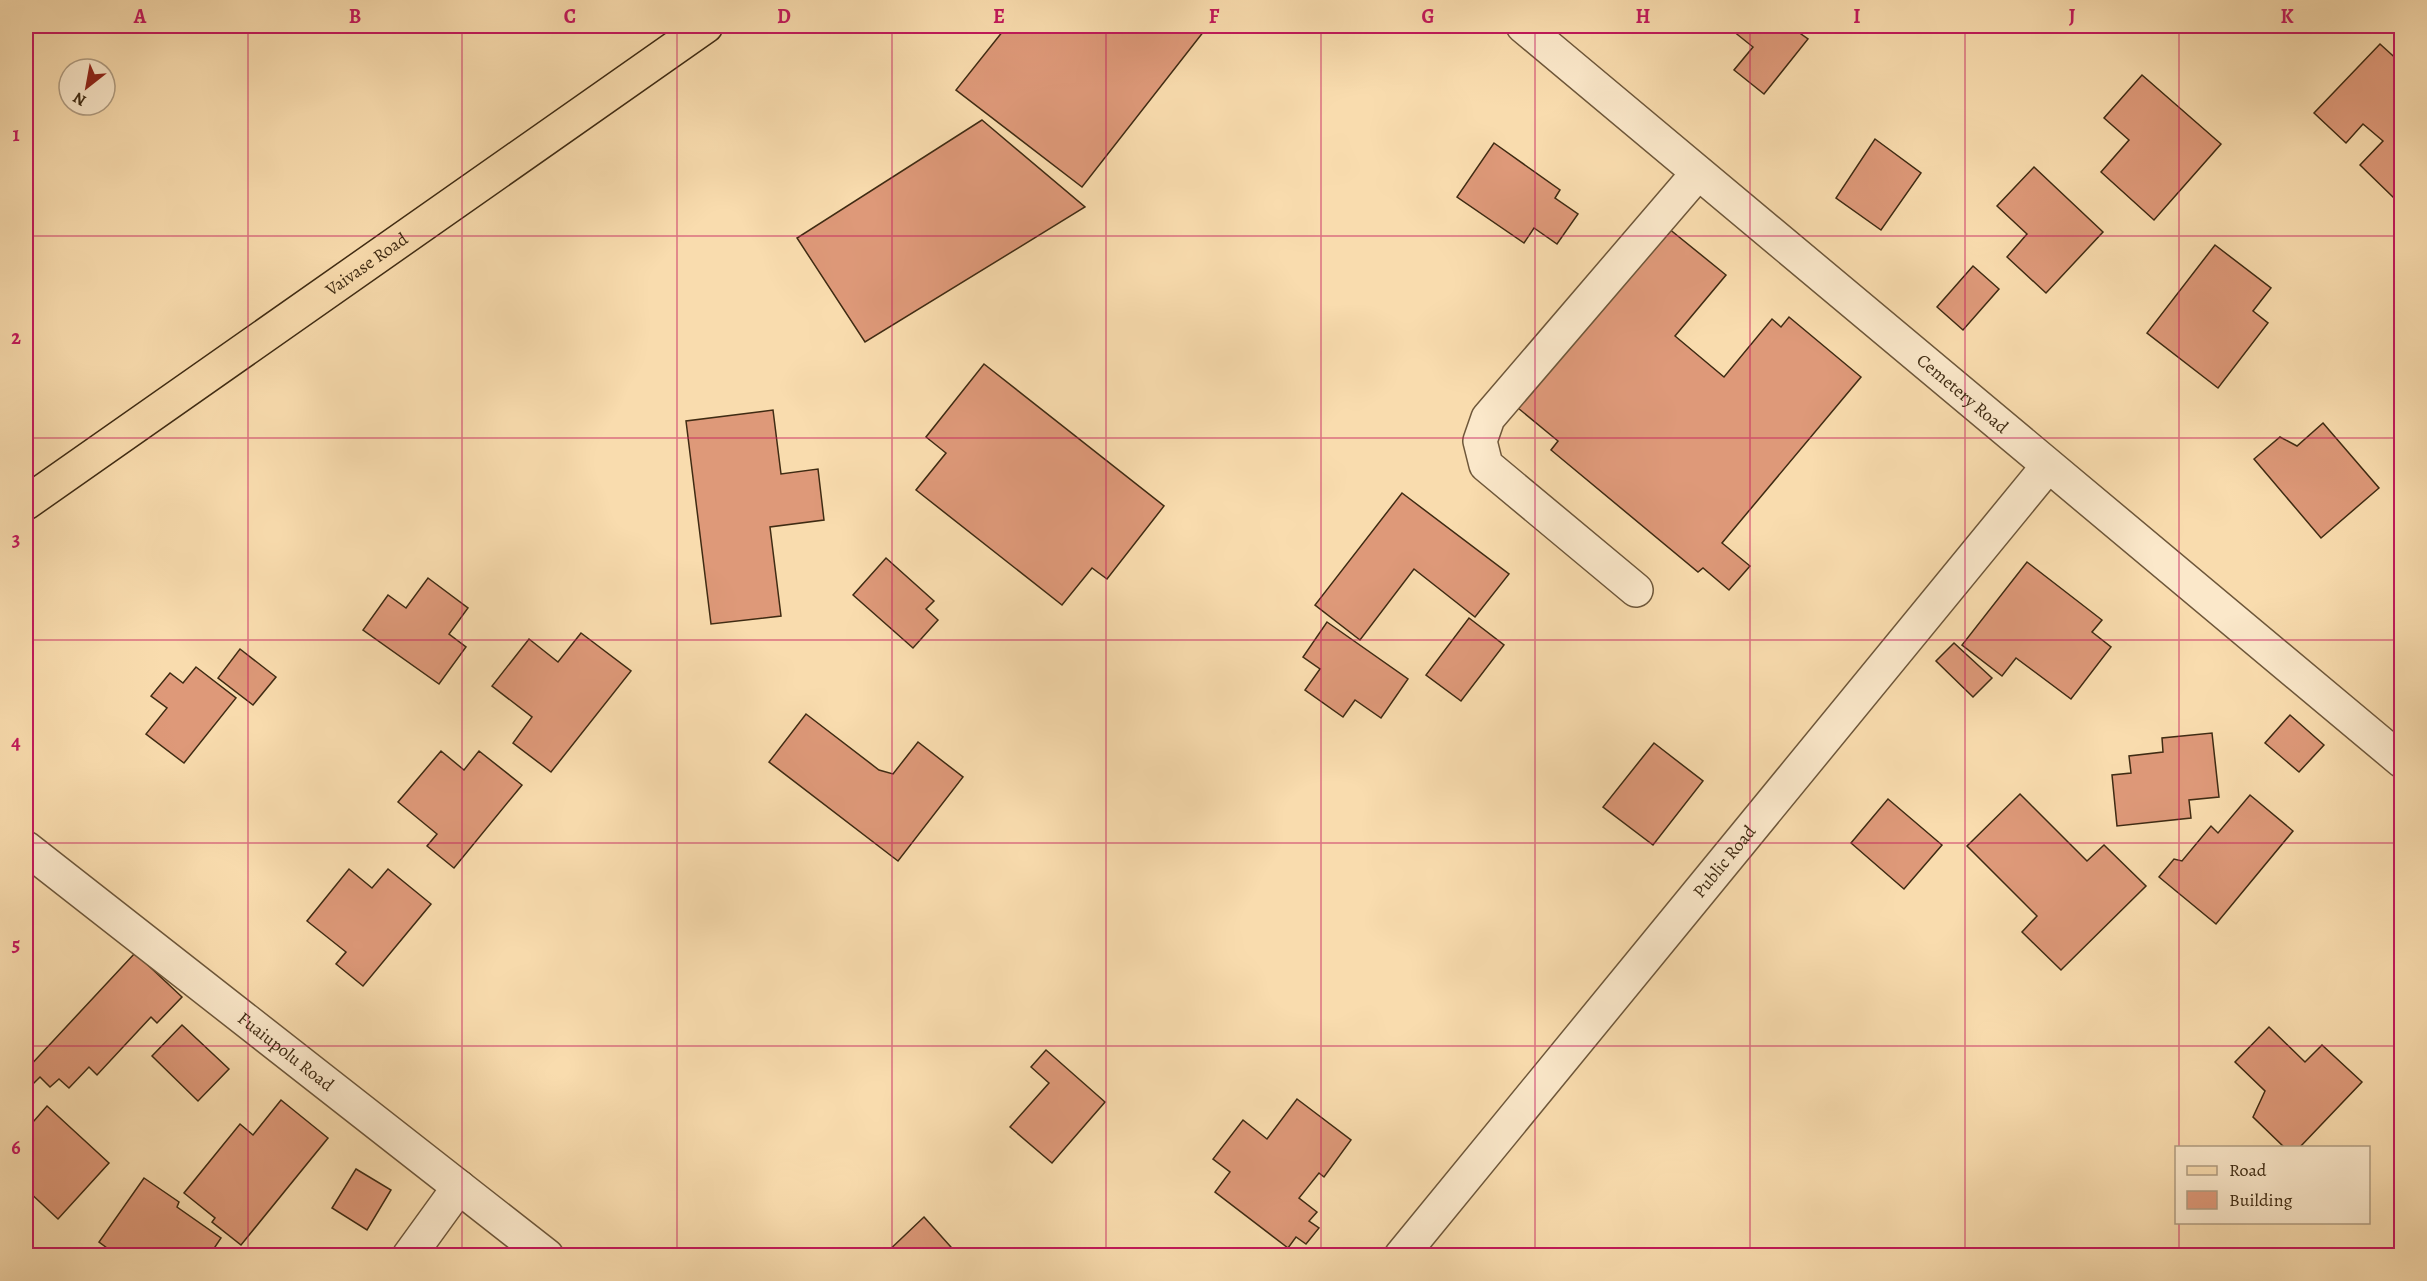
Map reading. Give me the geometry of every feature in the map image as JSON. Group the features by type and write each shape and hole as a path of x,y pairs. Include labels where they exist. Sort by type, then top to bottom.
{"main road":[{"name":"Vaivase Road","path":"26,503 706,26"}],"street":[{"name":"Cemetery Road","path":"1522,26 2402,762"},
{"path":"1636,590 1486,465 1480,441 1488,418 1698,173"},
{"name":"Public Road","path":"1401,1256 2048,466"},
{"name":"Fuaiupolu Road","path":"26,848 547,1256"},
{"path":"409,1256 459,1187"}],"building":[{"path":"1007,26 1208,26 1082,187 956,90"},
{"path":"1797,26 1794,29 1808,39 1764,94 1734,70 1753,47 1728,27"},
{"path":"2380,44 2402,64 2402,192 2395,199 2360,165 2383,141 2363,124 2346,143 2314,113"},
{"path":"2142,75 2221,144 2154,220 2101,172 2129,140 2104,118"},
{"path":"982,120 1085,207 865,342 797,238"},
{"path":"1875,139 1921,173 1881,230 1836,198"},
{"path":"1494,143 1560,190 1555,198 1578,214 1557,244 1534,228 1524,243 1457,197"},
{"path":"2034,167 2103,232 2046,293 2007,257 2027,234 1997,206"},
{"path":"1668,228 1726,275 1675,336 1724,377 1772,319 1781,327 1789,317 1861,377 1722,543 1750,566 1729,590 1703,568 1698,572 1551,450 1558,441 1518,408"},
{"path":"2215,245 2271,288 2253,311 2268,323 2218,388 2147,333"},
{"path":"1973,266 1999,289 1963,330 1937,307"},
{"path":"984,364 1164,506 1107,579 1092,568 1062,605 916,490 946,453 926,437"},
{"path":"773,410 781,474 818,469 824,520 770,527 781,616 711,624 686,421"},
{"path":"2323,423 2379,488 2321,538 2254,459 2280,437 2297,446"},
{"path":"1402,493 1509,574 1475,617 1414,569 1360,640 1315,605"},
{"path":"886,558 934,601 926,609 938,620 913,648 853,595"},
{"path":"2027,562 2102,620 2092,632 2111,647 2071,699 2016,658 2002,676 1962,645"},
{"path":"428,578 468,608 449,634 466,647 439,684 363,630 388,595 406,608"},
{"path":"1469,618 1504,645 1461,701 1426,675"},
{"path":"1327,622 1408,679 1381,718 1355,700 1343,717 1305,690 1320,669 1303,657"},
{"path":"581,633 631,671 551,772 513,743 532,717 492,686 529,639 558,662"},
{"path":"1954,643 1992,678 1973,697 1936,661"},
{"path":"240,649 276,677 253,705 218,678"},
{"path":"196,667 236,698 184,763 146,734 167,708 151,696 170,673 183,683"},
{"path":"806,714 879,770 893,774 918,742 963,777 898,861 769,762"},
{"path":"2290,715 2324,745 2299,772 2265,743"},
{"path":"2212,733 2219,797 2189,800 2191,818 2117,826 2112,775 2131,773 2129,756 2163,752 2162,738"},
{"path":"1654,743 1703,781 1653,845 1603,807"},
{"path":"441,751 464,770 479,751 522,785 454,868 427,846 437,834 398,802"},
{"path":"2020,794 2087,861 2104,845 2146,886 2061,970 2022,932 2037,916 1967,846"},
{"path":"2250,795 2293,831 2216,924 2159,877 2174,859 2182,861 2211,826 2218,833"},
{"path":"1888,799 1942,845 1904,889 1851,843"},
{"path":"349,869 372,888 388,869 431,904 363,986 336,964 346,952 307,921"},
{"path":"135,953 182,997 157,1023 151,1017 97,1075 89,1067 69,1088 59,1079 50,1087 40,1077 30,1087 26,1082 26,1070"},
{"path":"182,1025 229,1069 198,1101 152,1056"},
{"path":"2269,1027 2305,1062 2322,1045 2362,1082 2301,1146 2283,1146 2253,1117 2265,1091 2235,1062"},
{"path":"1046,1050 1105,1102 1052,1163 1010,1127 1049,1083 1031,1067"},
{"path":"1297,1099 1351,1140 1324,1177 1319,1173 1299,1198 1317,1212 1309,1221 1319,1228 1306,1244 1296,1237 1288,1248 1215,1192 1230,1172 1213,1159 1243,1120 1267,1139"},
{"path":"281,1100 328,1138 241,1245 212,1222 215,1218 184,1193 240,1124 253,1135"},
{"path":"47,1106 109,1163 58,1219 26,1189 26,1130"},
{"path":"356,1169 391,1190 367,1230 332,1208"},
{"path":"144,1178 179,1202 177,1207 221,1238 209,1256 118,1256 99,1242"},
{"path":"924,1217 959,1256 883,1256"}]}
